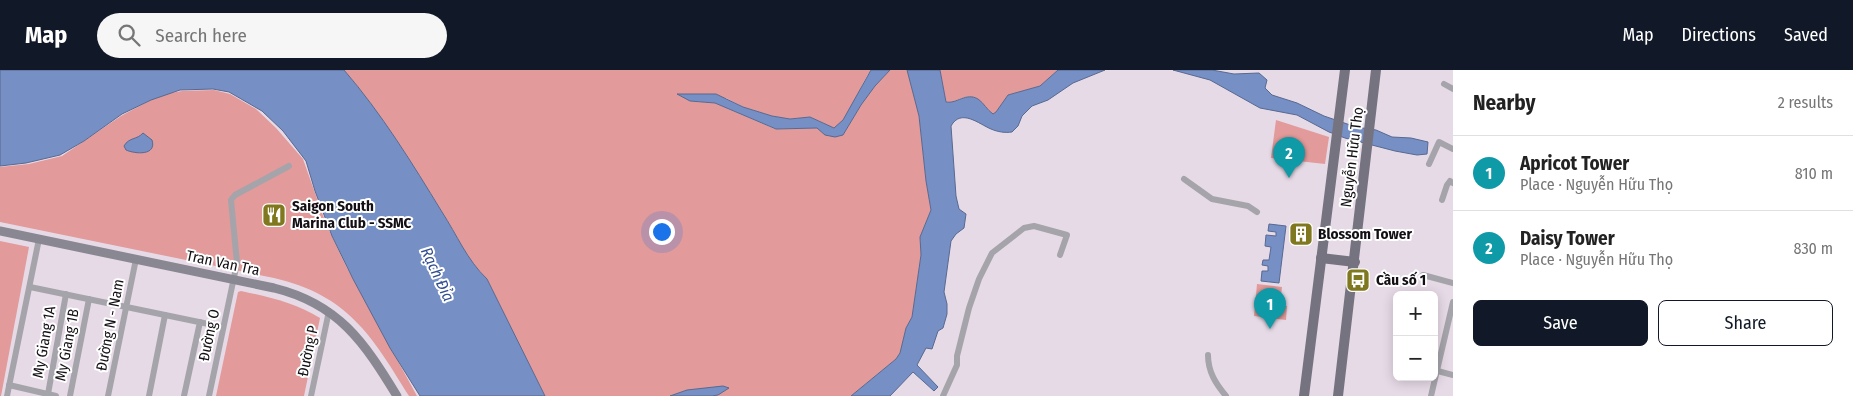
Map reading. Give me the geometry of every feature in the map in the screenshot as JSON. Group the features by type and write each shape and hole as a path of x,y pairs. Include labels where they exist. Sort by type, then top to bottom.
{"main road":[{"name":"Nguyễn Hữu Thọ","path":"1304,396 1345,70"},
{"name":"Nguyễn Hữu Thọ","path":"1338,396 1376,70"},
{"name":"Tran Van Tra","path":"0,231 287,291 329,311 354,332 398,396"},
{"path":"1321,258 1355,262"}],"street":[{"path":"1444,84 1453,89"},
{"path":"1429,164 1439,142 1453,150"},
{"name":"Đường O","path":"209,396 237,263 232,198 289,166"},
{"path":"1184,179 1212,199 1248,206 1257,212"},
{"path":"1442,200 1447,185 1450,181 1453,183"},
{"path":"943,396 957,365 957,356 969,308 979,279 992,253 1024,228 1034,226 1067,235 1060,255"},
{"path":"6,396 39,239"},
{"name":"Đường N - Nam","path":"108,396 136,259"},
{"path":"1423,275 1453,283"},
{"path":"30,287 223,327"},
{"name":"My Giang 1A","path":"48,394 66,294"},
{"name":"My Giang 1B","path":"70,396 88,299"},
{"path":"1438,362 1453,302"},
{"name":"Đường P","path":"311,396 329,311"},
{"path":"149,396 165,315"},
{"path":"184,396 200,322"},
{"path":"1208,355 1214,379 1226,396"},
{"path":"1438,370 1453,374"},
{"path":"1431,396 1434,381"},
{"path":"9,385 56,396"}],"shaded area":[{"path":"344,70 871,70 845,118 834,128 810,117 790,119 772,116 743,107 726,98 690,101 715,103 775,129 817,128 843,135 861,105 890,70 907,70 919,116 931,210 920,237 921,255 912,317 906,328 900,353 896,359 851,396 545,396 487,279 468,256 396,139"},
{"path":"940,70 1058,70 1040,86 1008,95 993,114 974,97 946,102"},
{"path":"214,90 230,94 256,109 276,128 303,159 326,224 347,268 417,396 409,396 383,355 355,321 321,295 300,285 274,278 0,222 0,167 29,164 62,156 121,116 160,95 182,91"},
{"path":"1276,120 1329,137 1325,164 1271,158"},
{"path":"0,241 29,247 1,396 0,396"},
{"path":"1257,284 1282,287 1280,305 1287,306 1286,320 1254,316"},
{"path":"241,291 291,304 320,318 304,396 216,396 238,292"}],"water":[{"name":"Rạch Đỉa","path":"0,70 344,70 396,139 468,256 487,279 545,396 420,396 390,348 332,236 306,161 283,131 262,111 229,92 213,89 180,90 151,100 122,114 84,141 60,155 26,163 0,166"},
{"path":"871,70 890,70 861,105 843,135 835,137 825,135 817,128 776,129 715,103 690,101 677,94 716,94 743,107 772,116 790,119 810,117 834,128 843,120"},
{"path":"907,70 940,70 946,102 974,97 993,114 1008,95 1040,86 1058,70 1105,70 1073,83 1048,100 1032,106 1022,116 1018,126 1012,132 996,131 965,118 960,118 951,126 956,196 959,209 966,214 964,228 951,241 944,292 947,314 943,328 938,331 932,349 926,348 917,365 938,387 934,391 913,372 890,396 851,396 896,359 900,353 906,328 912,317 921,255 920,237 931,210 919,116"},
{"path":"1173,70 1212,70 1234,74 1259,73 1267,80 1265,88 1272,95 1356,127 1376,130 1392,137 1411,138 1428,142 1427,154 1417,155 1395,151 1345,138 1329,132 1297,115 1260,108 1210,80"},
{"path":"143,133 152,140 153,145 151,149 140,153 126,150 124,146 126,143"},
{"path":"1269,224 1286,226 1279,283 1261,281 1262,271 1268,271 1268,266 1262,265 1263,260 1269,260 1271,247 1265,246 1266,235 1276,236 1276,232 1268,231"},
{"path":"723,386 729,388 718,395 670,396 687,390"}],"place":[{"name":"Daisy Tower","path":"1289,178"},
{"name":"Saigon South Marina Club - SSMC","path":"274,215"},
{"name":"Blossom Tower","path":"1301,234"},
{"name":"Cầu số 1","path":"1358,280"},
{"name":"Apricot Tower","path":"1270,329"}]}
